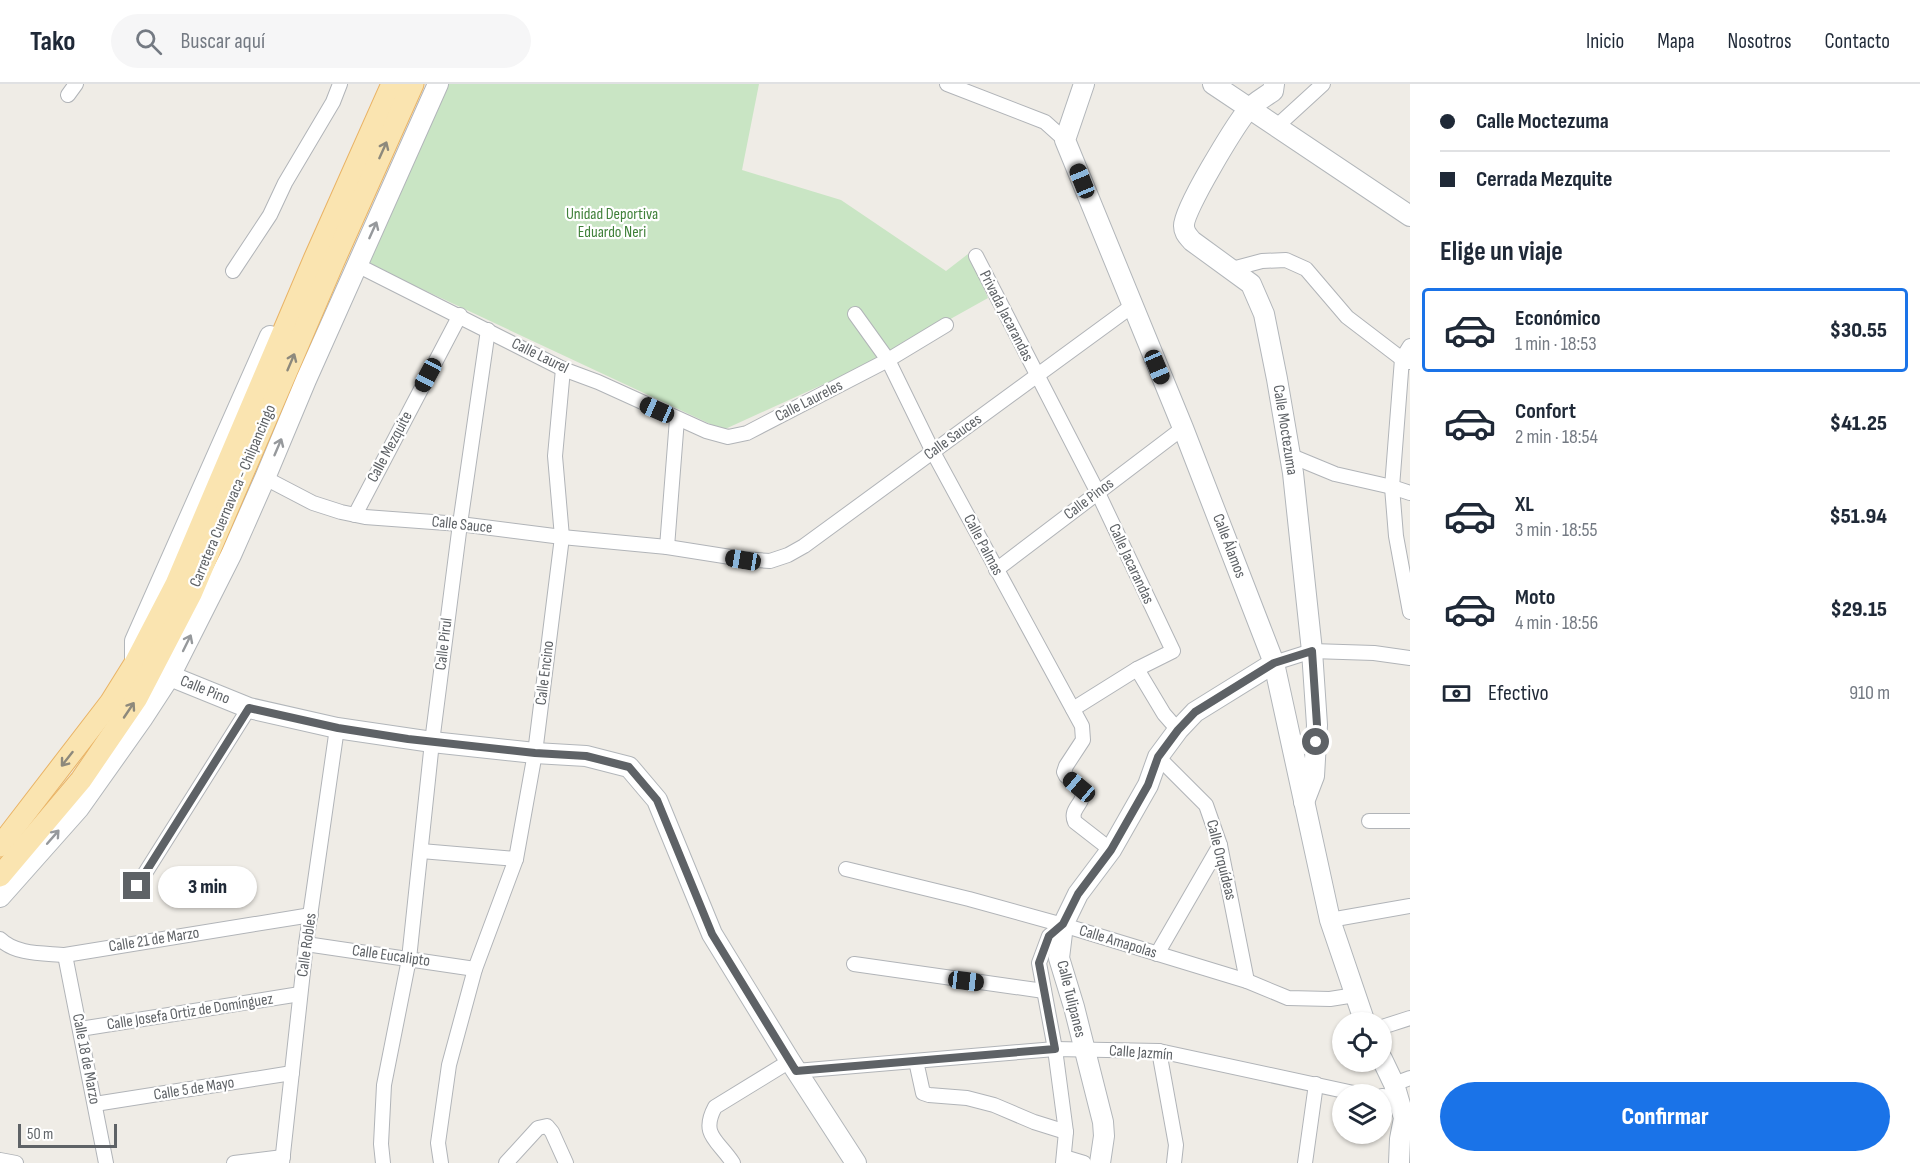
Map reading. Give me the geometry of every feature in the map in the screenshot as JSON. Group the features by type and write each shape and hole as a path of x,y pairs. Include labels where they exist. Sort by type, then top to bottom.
{"main road":[{"name":"Carretera Cuernavaca - Chilpancingo","path":"0,846 110,703 135,663 176,584 315,256 392,84"},
{"name":"Carretera Cuernavaca - Chilpancingo","path":"0,876 81,780 137,698 191,594 413,84"}],"street":[{"path":"233,272 270,215 285,183 333,102 340,84"},
{"path":"135,663 135,641 381,84"},
{"path":"0,897 79,808 170,676 231,555 438,84"},
{"path":"947,84 1045,122 1065,140 1084,84"},
{"path":"1213,84 1410,216"},
{"path":"1249,108 1273,91 1274,84"},
{"path":"1276,127 1323,84"},
{"name":"Calle Moctezuma","path":"1249,108 1204,180 1183,223 1185,233 1192,241 1251,284 1264,314 1293,473 1312,651 1317,725 1314,776 1304,803"},
{"name":"Calle Álamos","path":"1065,140 1131,306 1183,428 1274,663 1330,920 1361,1012"},
{"name":"Privada Jacarandas","path":"976,256 1036,376"},
{"path":"1232,269 1262,261 1286,260 1306,269 1347,317 1406,361"},
{"name":"Calle Laurel","path":"357,265 563,369 598,382 706,431 728,437"},
{"name":"Calle Sauces","path":"770,561 804,546 1131,306"},
{"name":"Calle Palmas","path":"855,314 888,360 933,453 1082,726 1083,740 1064,772 1083,792 1083,797 1073,817 1075,822 1111,850"},
{"name":"Calle Mezquite","path":"354,515 459,315"},
{"name":"Calle Laureles","path":"728,437 747,433 888,360 946,325"},
{"name":"Calle Pirul","path":"383,1163 381,1144 384,1085 409,959 432,742 488,330"},
{"path":"1410,346 1406,361 1404,421 1392,487 1396,536 1410,612"},
{"name":"Calle Encino","path":"441,1163 438,1143 449,1065 475,969 516,860 535,753 562,537 555,456 563,369"},
{"name":"Calle Jacarandas","path":"1036,376 1098,493 1173,651 1137,669"},
{"path":"667,547 677,418"},
{"name":"Calle Pinos","path":"996,570 1183,428"},
{"path":"1289,455 1335,474 1410,493"},
{"name":"Calle Sauce","path":"265,478 313,503 354,515 460,524 667,547 743,560 770,561"},
{"path":"1274,663 1312,651 1374,653 1410,658"},
{"name":"Calle Tulipanes","path":"1100,1163 1104,1136 1103,1122 1059,958 1063,924 1078,894 1111,850 1148,785 1158,757 1178,730 1195,712 1274,663"},
{"path":"1073,709 1137,669 1164,714 1178,730"},
{"name":"Calle Pino","path":"170,676 249,708 338,728 432,742 586,756 629,767 657,800 712,934 793,1066"},
{"path":"137,886 249,708"},
{"name":"Calle Robles","path":"282,1160 306,944 338,728"},
{"name":"Calle Orquídeas","path":"1158,757 1206,805 1220,845 1247,981"},
{"path":"1369,821 1410,821"},
{"path":"1157,954 1220,845"},
{"path":"421,851 516,860"},
{"name":"Calle Amapolas","path":"846,869 1063,924 1247,981 1288,998 1330,999 1355,995"},
{"path":"1330,920 1410,906"},
{"name":"Calle 21 de Marzo","path":"0,939 4,943 27,952 65,955 311,915"},
{"path":"1063,924 1049,936 1039,963 1055,1049 1066,1132 1063,1160 1084,1163"},
{"name":"Calle Eucalipto","path":"306,944 475,969"},
{"name":"Calle 18 de Marzo","path":"65,955 106,1163"},
{"path":"854,964 1044,991"},
{"name":"Calle Josefa Ortiz de Domínguez","path":"81,1029 300,994"},
{"path":"1392,1024 1410,1018"},
{"name":"Calle Jazmín","path":"793,1066 916,1061 1055,1049 1123,1049 1159,1051 1332,1088"},
{"path":"1159,1051 1176,1145 1174,1163"},
{"path":"916,1061 922,1093 967,1098 994,1105 1034,1122 1066,1132"},
{"path":"733,1163 708,1130 709,1119 715,1107 793,1066 856,1163"},
{"path":"1388,1072 1396,1089 1404,1118 1399,1163"},
{"name":"Calle 5 de Mayo","path":"95,1104 292,1073"},
{"path":"1305,1163 1316,1084"},
{"path":"506,1163 538,1128 547,1126 566,1163"},
{"path":"0,1160 16,1163"},
{"path":"234,1163 282,1160"}],"green space":[{"name":"Unidad Deportiva Eduardo Neri","path":"428,84 759,84 742,170 841,200 946,271 968,254 988,298 877,360 723,430 364,262"}],"route":[{"path":"137,886 249,708 338,728 432,742 586,756 629,767 657,800 712,934 796,1071 1055,1049 1039,963 1049,936 1063,924 1078,894 1111,850 1148,785 1158,757 1178,730 1195,712 1274,663 1312,651 1316,742"}]}
